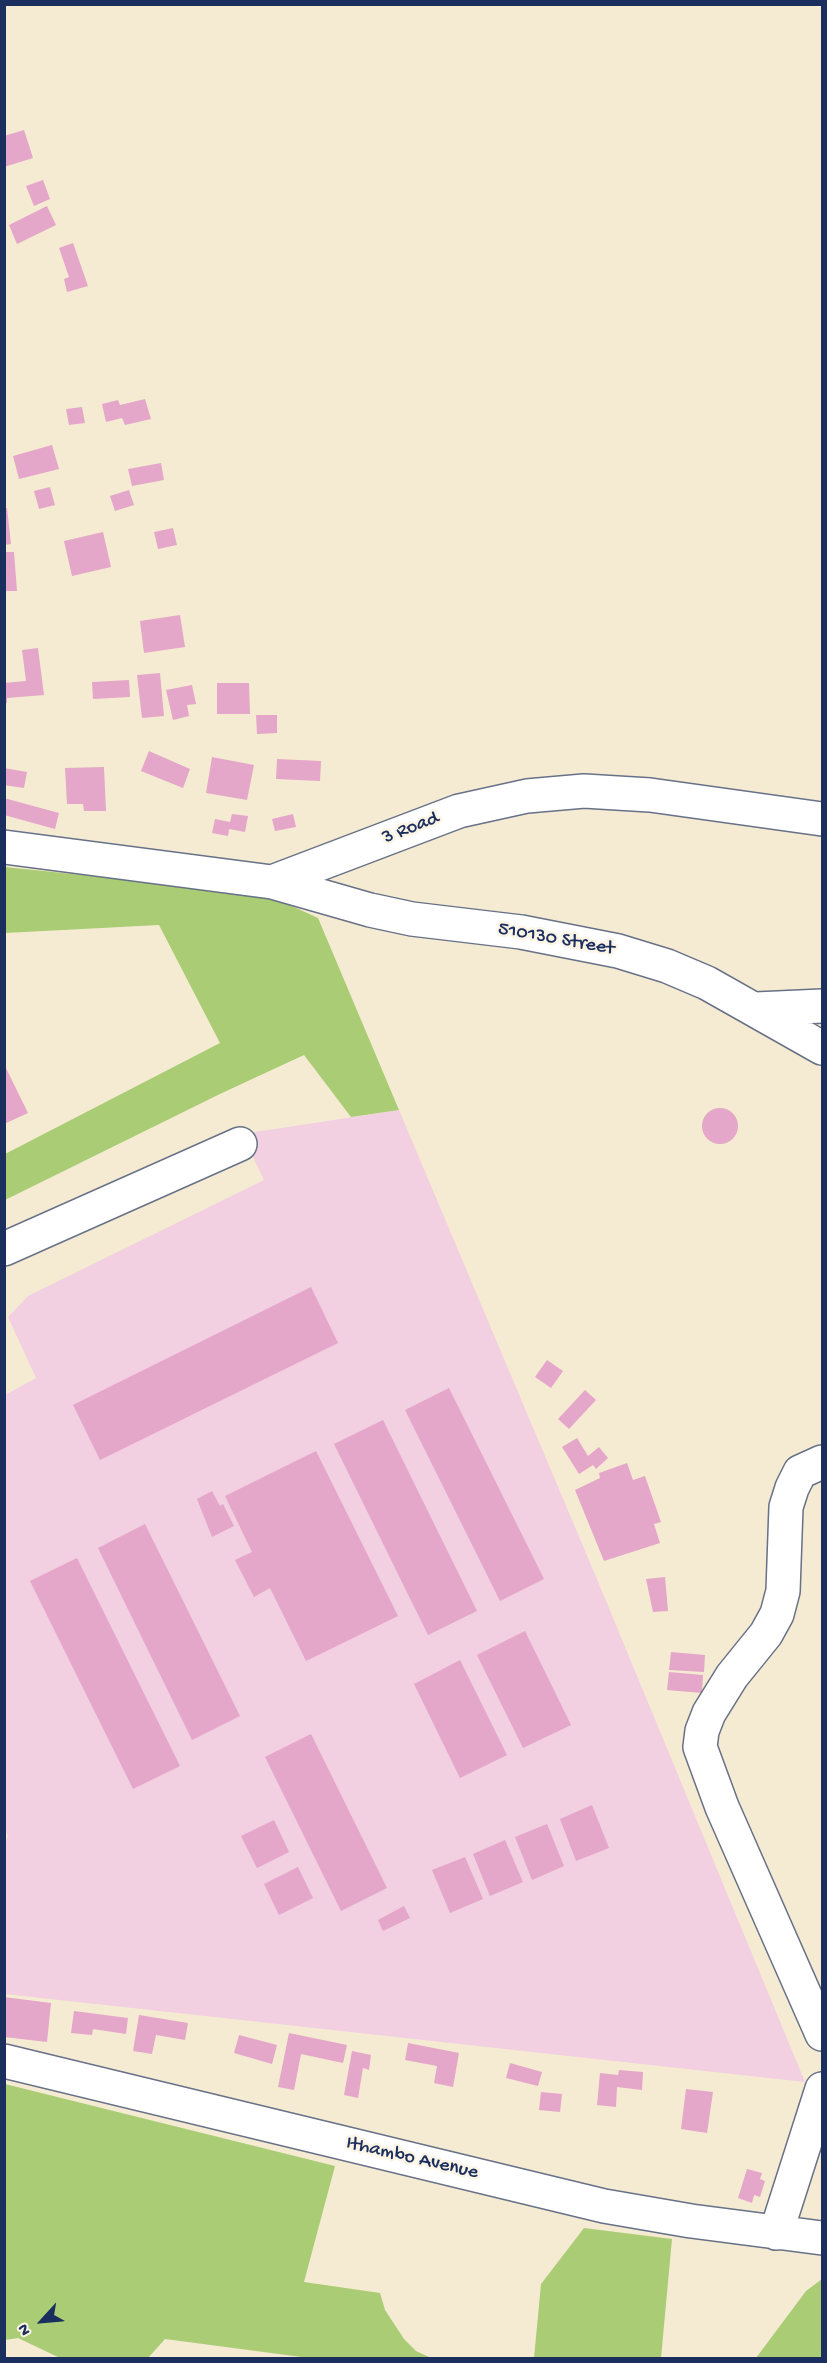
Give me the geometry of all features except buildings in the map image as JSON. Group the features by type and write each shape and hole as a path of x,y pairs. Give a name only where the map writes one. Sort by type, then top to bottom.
{"street":[{"name":"3 Road","path":"4,847 272,882 459,811 527,796 584,791 650,795 822,819"},
{"name":"510130 Street","path":"272,882 370,910 412,919 521,932 618,951 667,966 707,983 822,1048"},
{"path":"756,1009 822,1006"},
{"path":"4,1249 240,1144"},
{"path":"822,1462 800,1472 786,1507 783,1591 777,1614 766,1634 732,1676 709,1713 702,1731 700,1747 722,1807 822,2034"},
{"name":"Ithambo Avenue","path":"4,2061 604,2206 691,2221 822,2238"},
{"path":"776,2233 822,2089"}],"shaded area":[{"path":"399,1110 599,1584 805,2082 5,1994 4,1844 8,1836 4,1827 5,1395 36,1378 8,1317 28,1296 264,1180 242,1134"}],"green space":[{"path":"5,867 266,894 318,918 399,1110 351,1117 304,1055 5,1200 5,1154 220,1043 159,925 5,933"},
{"path":"5,2084 335,2166 304,2282 380,2293 385,2310 404,2339 416,2351 431,2358 309,2358 165,2339 148,2358 60,2358 18,2338 5,2340"},
{"path":"584,2228 672,2239 661,2358 534,2358 541,2284"},
{"path":"822,2279 822,2358 756,2358 806,2291"}]}
